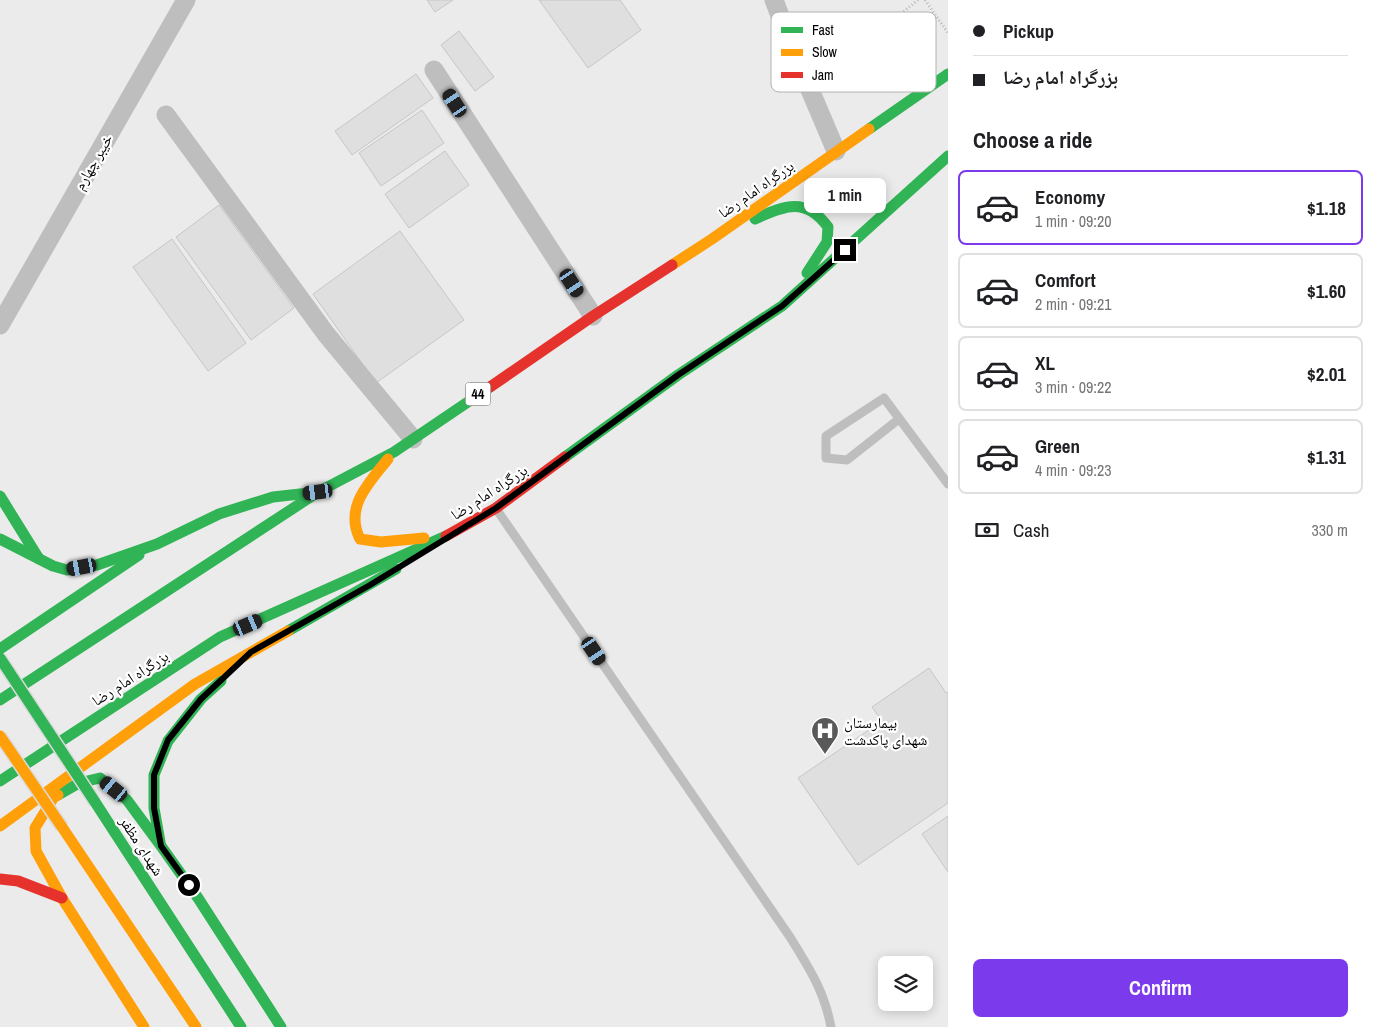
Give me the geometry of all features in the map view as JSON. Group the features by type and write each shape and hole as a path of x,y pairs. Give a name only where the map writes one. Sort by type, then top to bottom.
{"main road":[{"name":"بزرگراه امام رضا","path":"0,700 318,492 394,452 593,316 712,239 922,92"},
{"name":"بزرگراه امام رضا","path":"0,781 220,637 451,534 496,508 678,375 782,306 948,156"},
{"path":"712,239 759,217 792,206 808,208 820,217 828,227 827,242 813,266 782,306"},
{"path":"394,452 360,498 353,516 355,532 360,539 381,542 408,541 451,534"},
{"path":"0,538 52,566 67,570 97,565 157,544 219,514 273,497 318,492"},
{"path":"0,496 39,559"},
{"path":"0,826 195,684 370,585 451,534"},
{"path":"0,649 157,544"},
{"path":"161,846 154,808 154,775 168,740 201,699 251,652"},
{"name":"شهدای مظفر","path":"0,658 241,1027"},
{"path":"0,736 196,1027"},
{"path":"144,1027 62,898 36,851 35,828 54,797 79,783 100,778 127,800 161,846 198,898 281,1027"},
{"path":"0,879 18,881 62,898"}],"street":[{"name":"خیبر چهارم","path":"0,325 186,0"},
{"path":"774,0 779,12"},
{"path":"434,70 593,316"},
{"path":"811,92 836,151"},
{"path":"166,115 326,334 413,439"}],"lane":[{"path":"899,419 847,460 826,458 826,436 884,398 948,484"},
{"path":"496,508 790,937 815,978 827,1005 832,1027"}],"path":[{"path":"903,12 918,0"},
{"path":"926,0 934,12"},
{"path":"936,15 948,33"},
{"path":"936,65 945,76"}],"shaded area":[{"path":"0,0 948,0 948,1027 0,1027"}],"building":[{"path":"427,0 453,0 435,12"},
{"path":"539,0 620,0 641,30 588,68"},
{"path":"459,31 494,77 475,91 441,45"},
{"path":"416,74 433,98 352,155 335,131"},
{"path":"422,110 444,143 381,186 359,153"},
{"path":"445,151 469,185 409,228 385,194"},
{"path":"219,205 294,308 251,340 176,237"},
{"path":"400,231 464,320 376,383 313,294"},
{"path":"172,239 246,343 208,371 133,267"},
{"path":"929,668 946,693 948,692 948,803 858,865 798,778 882,721 872,707"},
{"path":"948,816 948,872 922,834"}],"traffic: fast":[{"path":"936,82 948,74"},
{"path":"869,129 922,92"},
{"path":"565,457 678,375 782,306 948,156"},
{"path":"755,219 776,210 794,206 812,211 820,217 828,227 827,242 807,273"},
{"path":"0,700 318,492 394,452 490,387"},
{"path":"0,539 53,566 67,570 97,565 157,544 219,514 273,497 318,492"},
{"path":"0,496 39,559"},
{"path":"0,781 220,637 446,536"},
{"path":"0,649 139,555"},
{"path":"288,631 396,569"},
{"path":"0,658 95,802"},
{"path":"160,842 154,808 154,775 168,741 201,699 221,681"},
{"path":"58,795 79,783 100,778 127,800 198,898 281,1027"},
{"path":"95,802 241,1027"}],"traffic: slow":[{"path":"672,265 869,129"},
{"path":"388,459 367,486 357,506 355,516 360,539 381,542 424,538"},
{"path":"0,826 195,684 288,631"},
{"path":"0,736 62,827"},
{"path":"58,795 54,797 35,828 36,851 62,898 144,1027"},
{"path":"62,827 196,1027"}],"traffic: jam":[{"path":"490,387 593,316 672,265"},
{"path":"446,536 496,508 565,457"},
{"path":"0,879 18,881 62,898"}],"place":[{"name":"بیمارستان شهدای پاکدشت","path":"825,755"}],"route":[{"path":"189,885 161,846 154,808 154,775 168,740 201,699 251,652 370,585 496,508 678,375 782,306 845,250"}]}
